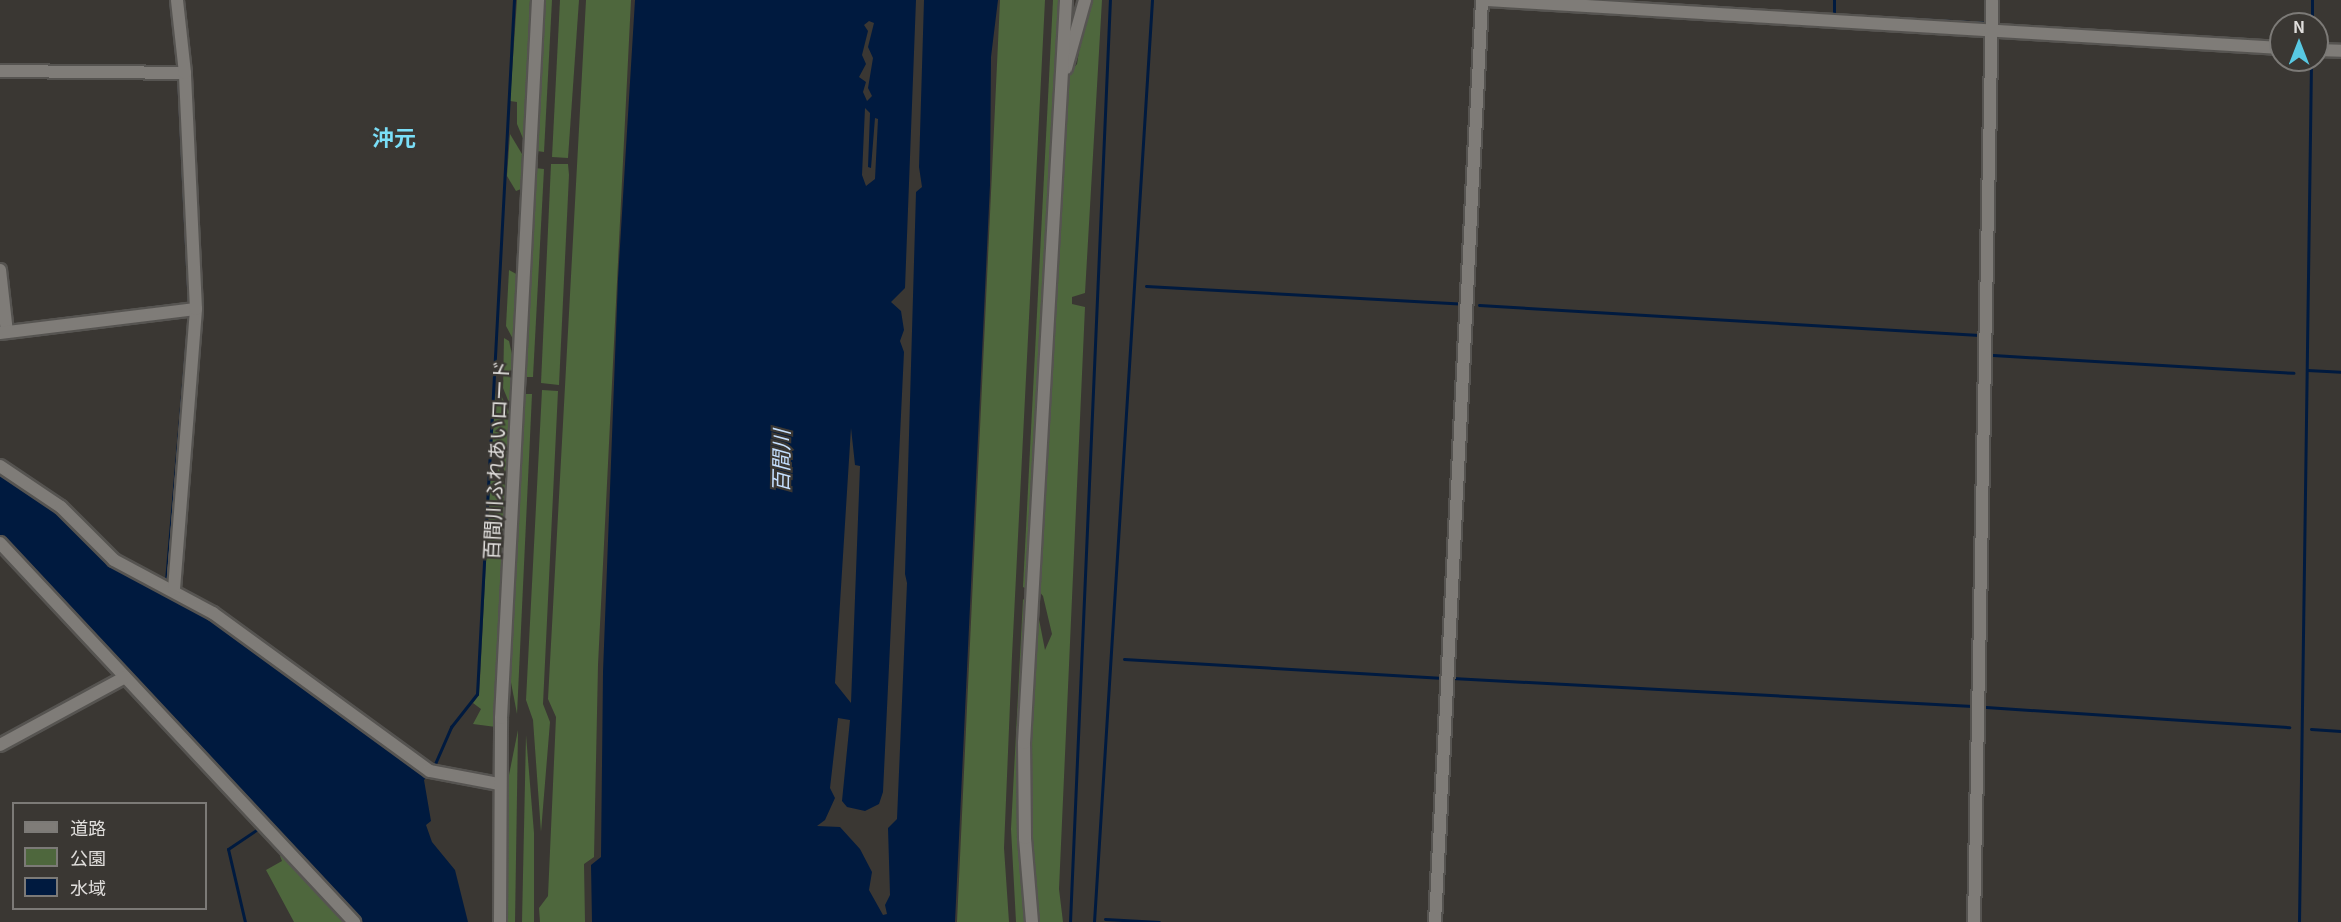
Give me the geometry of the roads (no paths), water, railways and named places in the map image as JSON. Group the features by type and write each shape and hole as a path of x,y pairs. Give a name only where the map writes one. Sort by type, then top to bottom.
{"street":[{"path":"174,589 191,309 177,0"},
{"name":"百間川ふれあいロード","path":"501,922 499,784 538,0"},
{"path":"1032,922 1025,838 1024,742 1066,0"},
{"path":"1062,76 1085,0"},
{"path":"1435,922 1482,0"},
{"path":"1487,0 2269,47"},
{"path":"1974,922 1992,0"},
{"path":"0,70 180,73"},
{"path":"0,270 3,333 191,309"},
{"path":"0,466 61,507 114,560 174,589 430,771 499,784"},
{"path":"0,543 354,922"},
{"path":"0,746 125,677"}],"water":[{"name":"百間川","path":"635,0 916,0 905,288 891,302 901,311 904,330 900,341 904,352 883,792 879,804 865,811 847,807 842,801 850,720 838,718 830,788 835,798 825,820 817,826 840,827 860,849 872,872 869,890 883,915 887,914 885,905 890,895 888,828 897,819 907,583 905,574 916,192 922,187 919,167 924,0 998,0 991,57 990,185 955,922 592,922 591,865 601,857 603,672 618,279","holes":["869,21 874,23 868,47 873,58 868,88 872,96 867,101 863,92 866,82 859,77 866,64 862,55 868,31 864,25","865,108 870,113 868,167 871,168 875,118 878,119 875,179 866,186 862,175","851,428 855,465 860,466 851,703 835,683"]},
{"path":"0,472 69,521 96,550 190,604 424,771 428,776 424,780 431,821 426,825 432,842 455,870 468,922 363,922 0,537"}],"waterway":[{"path":"170,0 178,70"},
{"path":"434,766 451,727 477,694 514,0"},
{"path":"1070,922 1110,0"},
{"path":"1094,922 1152,0"},
{"path":"1834,0 1834,14"},
{"path":"1985,24 1986,0"},
{"path":"2312,0 2312,12"},
{"path":"1730,9 1985,23"},
{"path":"1968,922 1985,35"},
{"path":"2299,922 2311,72"},
{"path":"178,76 189,307"},
{"path":"1146,286 1463,304"},
{"path":"1479,305 1979,335"},
{"path":"166,581 189,313"},
{"path":"1993,355 2293,373"},
{"path":"2307,370 2341,372"},
{"path":"1124,659 1443,678"},
{"path":"1452,678 1972,706"},
{"path":"1986,707 2289,727"},
{"path":"2311,729 2341,731"},
{"path":"245,922 228,849 258,829"},
{"path":"1105,919 1159,922"}],"district":[{"name":"沖元","path":"394,137"}]}
